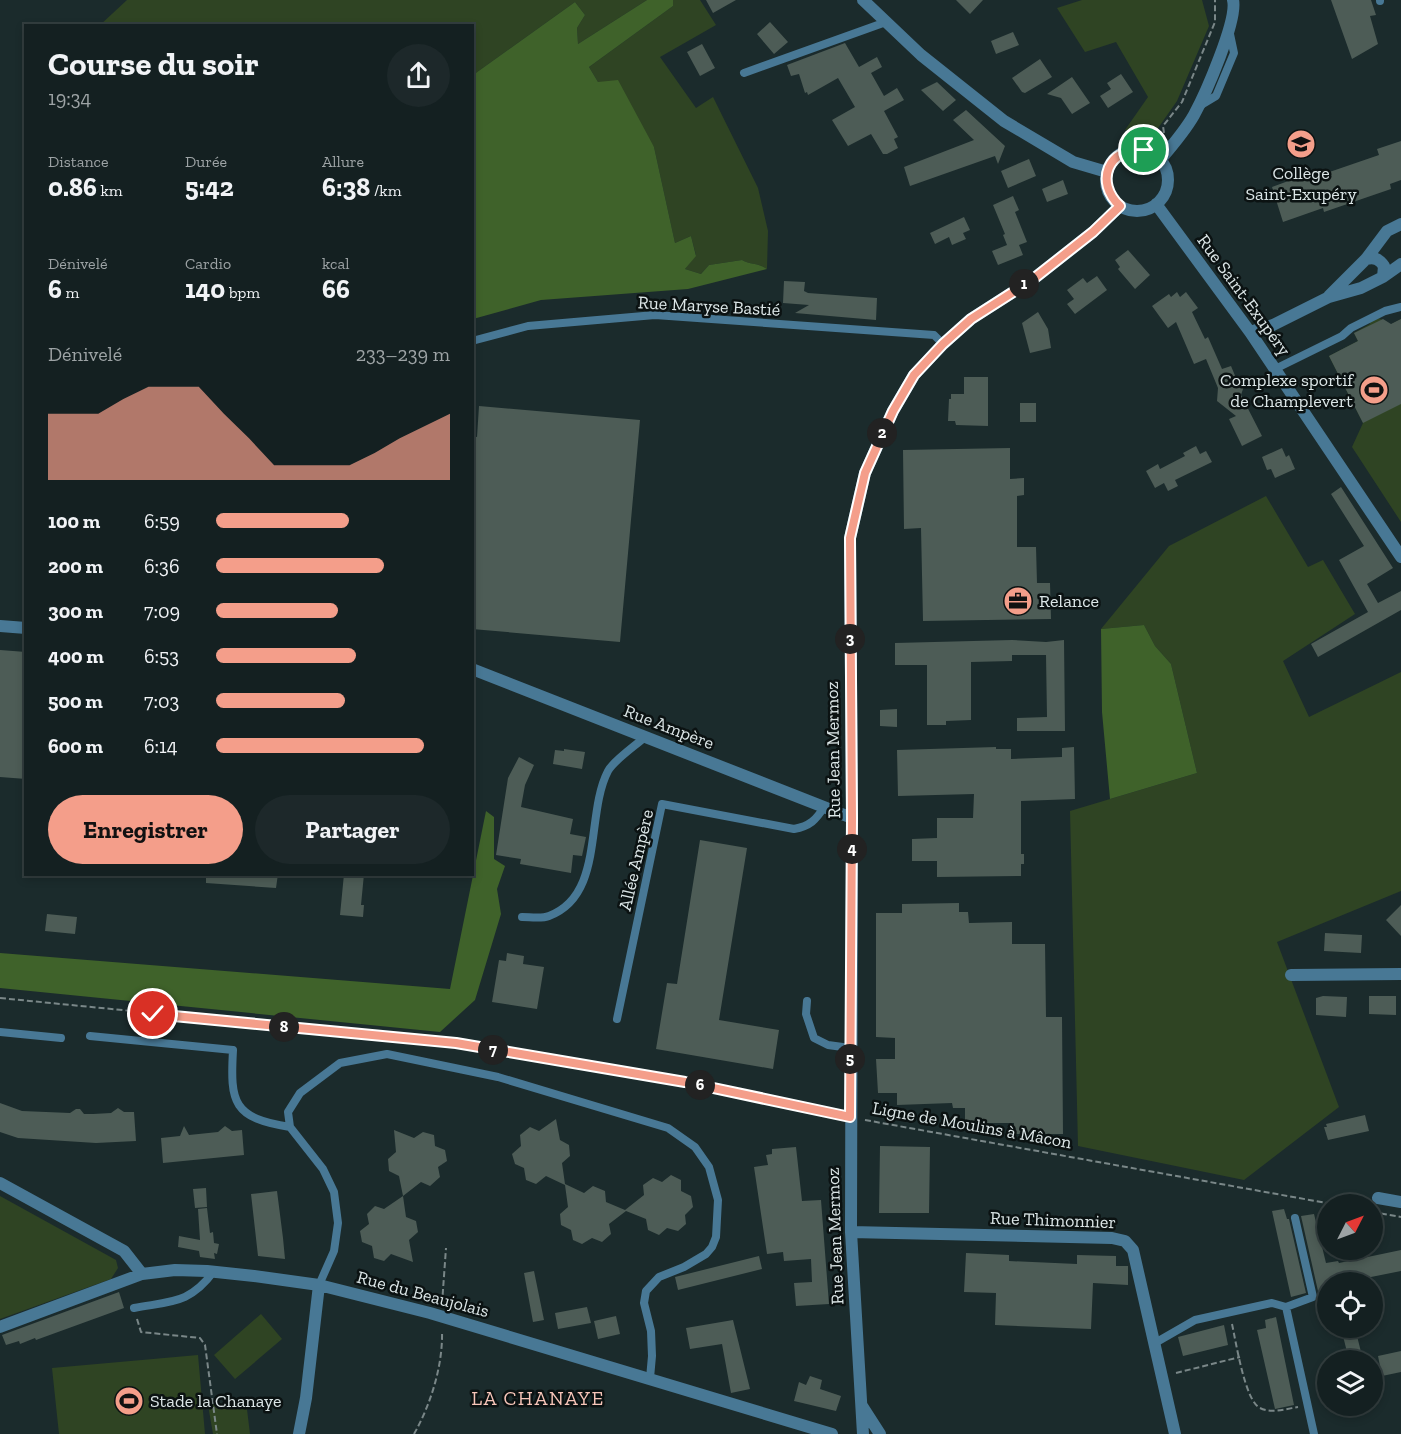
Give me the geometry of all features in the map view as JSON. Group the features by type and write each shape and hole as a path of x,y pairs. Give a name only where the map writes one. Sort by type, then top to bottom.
{"street":[{"path":"863,0 944,75 1004,121 1073,162 1107,172"},
{"path":"1160,160 1197,108 1229,30 1235,9 1233,0"},
{"path":"1134,149 1153,153 1160,160 1168,177 1167,187 1156,204 1138,211 1120,206 1108,191 1107,172 1117,156 1134,149"},
{"name":"Rue Saint-Exupéry","path":"1156,204 1250,332 1401,557"},
{"name":"Rue Jean Mermoz","path":"863,1434 851,1232 850,538 865,473 875,447 914,375 971,319 1032,280 1093,232 1120,206"},
{"path":"1329,297 1366,259 1386,231 1401,224"},
{"path":"1366,259 1374,257 1380,260 1384,266 1383,278"},
{"path":"1250,332 1273,325 1329,297 1361,288 1383,278 1401,264"},
{"path":"0,626 24,628"},
{"name":"Rue Ampère","path":"474,670 852,818"},
{"path":"1291,975 1401,974"},
{"path":"0,1183 124,1251 142,1274"},
{"path":"1383,1199 1401,1202"},
{"name":"Rue Thimonnier","path":"851,1232 1112,1238 1125,1241 1133,1250 1175,1434"},
{"name":"Rue du Beaujolais","path":"0,1327 142,1274 174,1270 214,1271 320,1285 441,1316 832,1434"},
{"path":"299,1434 306,1398 320,1285"},
{"name":"Rue Jean Mermoz","path":"862,1404 880,1434"}],"lane":[{"path":"744,73 889,25"},
{"path":"1275,369 1342,336 1351,328 1385,311 1401,307"},
{"name":"Rue Maryse Bastié","path":"474,340 528,326 655,315 934,335 943,344"},
{"path":"522,917 549,917 573,900 585,881 600,793 608,770 645,737"},
{"name":"Allée Ampère","path":"617,1019 662,804 795,829 806,827 816,819 824,807"},
{"path":"807,1001 806,1014 814,1038 828,1045 850,1048"},
{"path":"0,1032 61,1038"},
{"path":"90,1036 233,1050 231,1081 234,1099 249,1114 267,1123 290,1127"},
{"path":"320,1285 334,1251 338,1223 334,1192 323,1169 290,1127 288,1112 300,1093 340,1064 387,1054 498,1077 668,1128 695,1147 709,1167 718,1200 716,1236 712,1247 706,1254 684,1267 659,1276 646,1291 644,1303 651,1331 650,1378"},
{"path":"1155,1342 1195,1320 1272,1303 1286,1307 1313,1297 1295,1218"},
{"path":"134,1308 184,1299 202,1287 214,1271"},
{"path":"1286,1307 1314,1434"}],"path":[{"path":"1174,143 1164,133 1163,126 1182,102 1215,22 1215,0"},
{"name":"Ligne de Moulins à Mâcon","path":"0,999 456,1043 685,1082 850,1117 1317,1201"},
{"path":"1383,1214 1401,1217"},
{"path":"414,1434 422,1420 435,1381 442,1345 441,1316 446,1248"},
{"path":"134,1308 141,1332 200,1338 205,1345 217,1434"},
{"path":"1229,1312 1251,1400 1257,1407 1278,1411 1307,1405"},
{"path":"1162,1376 1240,1357"}],"green space":[{"path":"127,0 647,0 578,44 577,28 585,15 575,2 474,74 474,24 101,24"},
{"path":"647,0 673,0 673,6 589,67 598,82 618,80 654,147 675,243 691,236 696,256 685,269 701,274 709,265 742,260 767,269 688,289 541,300 474,319 474,74 575,2 585,15 577,28 578,44"},
{"path":"673,0 700,0 716,25 660,57 696,108 713,97 758,188 768,231 767,269 742,260 709,265 701,274 685,269 696,255 691,236 675,243 654,147 598,82 589,67 673,6"},
{"path":"1082,0 1202,0 1209,26 1177,101 1156,131 1125,130 1148,97 1116,42 1085,52 1057,8"},
{"name":"Complexe sportif de Champlevert","path":"1379,318 1390,325 1401,319 1401,522 1352,447 1363,423 1329,356 1358,341 1354,333 1370,324 1369,321"},
{"path":"1266,496 1308,567 1323,560 1355,614 1283,661 1309,717 1401,672 1401,891 1277,942 1339,1107 1244,1180 1078,1146 1070,811 1197,773 1171,664 1155,646 1144,625 1101,629 1169,546"},
{"path":"1144,625 1155,646 1171,664 1197,773 1110,799 1102,712 1101,629"},
{"path":"486,811 494,817 494,859 505,866 497,889 501,914 475,1000 440,1032 0,988 0,953 450,989"},
{"path":"0,1196 116,1260 118,1268 111,1279 0,1319"},
{"path":"261,1314 282,1339 235,1379 214,1355"},
{"name":"Stade la Chanaye","path":"198,1355 205,1434 59,1434 52,1368"},
{"path":"246,1401 250,1434 213,1434 208,1405"}],"building":[{"path":"706,0 736,0 713,13"},
{"path":"956,0 983,0 970,14"},
{"path":"1331,0 1371,0 1376,15 1370,16 1378,44 1352,59"},
{"path":"770,22 788,42 774,54 757,34"},
{"path":"1013,32 1019,45 996,54 991,41"},
{"path":"845,43 859,67 877,57 882,67 871,73 884,96 897,88 904,100 884,111 898,137 894,139 898,148 887,154 883,154 871,134 848,146 832,120 855,107 838,78 808,95 807,92 805,93 799,74 791,76 787,65"},
{"path":"702,44 715,68 700,76 687,52"},
{"path":"1040,59 1052,77 1025,93 1022,92 1012,78"},
{"path":"1121,74 1133,92 1108,108 1100,96 1111,89 1107,83"},
{"path":"1072,77 1090,103 1072,114 1061,98 1047,94"},
{"path":"937,82 956,100 943,111 921,90"},
{"path":"966,110 1005,146 998,164 995,156 910,186 904,167 974,140 953,120"},
{"path":"1401,141 1401,180 1390,184 1391,189 1324,212 1323,208 1283,222 1272,187 1310,173 1312,178 1379,155 1377,149"},
{"path":"1029,159 1036,176 1008,188 1001,171"},
{"path":"1063,180 1068,194 1047,202 1042,189"},
{"path":"1013,196 1019,210 1015,212 1027,242 1019,245 1023,255 998,265 992,251 1007,245 993,205"},
{"path":"964,217 970,230 963,233 966,239 952,245 949,237 935,244 930,233"},
{"path":"1128,250 1150,275 1135,289 1118,269 1120,267 1115,260"},
{"path":"1097,276 1107,290 1075,314 1067,304 1074,299 1067,290 1083,278 1087,283"},
{"path":"784,281 805,282 804,291 808,293 877,298 876,320 795,313 809,305 783,303"},
{"path":"1177,292 1180,297 1186,292 1198,308 1192,312 1205,339 1208,337 1222,369 1231,366 1236,378 1242,376 1245,383 1241,395 1262,436 1242,446 1229,419 1236,416 1217,401 1218,388 1206,359 1194,364 1176,322 1168,328 1152,306 1169,294 1171,297"},
{"path":"1038,312 1048,329 1051,348 1030,353 1022,323"},
{"name":"Complexe sportif de Champlevert","path":"1383,319 1391,324 1401,319 1401,404 1363,423 1329,356 1358,341 1354,333"},
{"path":"964,377 988,377 988,426 956,425 955,421 948,421 949,399 951,399 951,394 964,394"},
{"path":"1020,403 1036,403 1036,422 1020,422"},
{"path":"479,406 640,420 620,642 474,629 474,436 477,437"},
{"path":"1196,446 1200,454 1206,451 1212,462 1175,480 1178,486 1168,491 1164,483 1155,488 1146,471 1158,464 1160,469 1185,456 1183,453"},
{"path":"1010,448 1010,479 1024,478 1024,495 1017,496 1017,547 1036,547 1037,583 1050,583 1051,619 923,621 921,528 904,529 903,450"},
{"path":"1282,448 1286,457 1289,455 1295,469 1275,478 1271,469 1267,470 1262,457"},
{"path":"1341,487 1393,568 1367,584 1378,603 1401,591 1401,610 1318,657 1311,644 1368,612 1339,560 1364,546 1331,494"},
{"path":"1012,640 1046,642 1064,640 1065,731 1017,731 1017,718 1047,717 1046,655 1012,655 1012,661 971,662 971,720 946,721 946,725 927,725 927,665 895,665 895,643"},
{"path":"0,650 24,652 24,779 0,777"},
{"path":"897,709 897,727 880,726 880,710"},
{"path":"996,747 996,749 1011,749 1011,759 1062,757 1062,748 1074,747 1075,799 1021,801 1021,854 1024,854 1024,864 1021,864 1021,876 937,877 937,861 912,861 912,839 937,838 937,818 973,818 974,794 898,796 897,750"},
{"path":"564,749 585,752 582,769 553,764 555,750 564,751"},
{"path":"519,757 534,765 525,785 521,807 573,819 570,834 586,837 582,856 573,855 571,873 520,864 521,859 496,855 508,778"},
{"path":"700,840 747,848 719,1020 779,1030 773,1069 656,1049 667,983 677,984"},
{"path":"206,876 278,876 276,888 206,883"},
{"path":"344,876 364,876 361,905 364,905 363,917 340,915"},
{"path":"959,903 959,912 968,912 969,923 1012,922 1012,944 1045,944 1046,1017 1062,1017 1063,1134 1014,1134 1014,1123 965,1123 965,1108 953,1108 952,1103 897,1105 897,1093 878,1093 876,1059 895,1059 895,1038 876,1037 876,913 902,913 902,904"},
{"path":"1401,905 1401,936 1386,920"},
{"path":"47,914 77,917 75,934 45,931"},
{"path":"1325,933 1362,935 1361,953 1324,951"},
{"path":"507,953 524,956 523,964 544,967 537,1009 492,1002 499,960 506,961"},
{"path":"1369,996 1396,996 1396,1015 1369,1014"},
{"path":"1347,997 1346,1017 1316,1015 1316,998"},
{"path":"0,1103 22,1111 70,1113 80,1109 84,1114 93,1114 111,1113 118,1108 124,1112 134,1112 136,1141 96,1143 18,1138 0,1132"},
{"path":"1365,1115 1369,1131 1328,1140 1324,1127 1327,1127 1326,1124"},
{"path":"556,1119 560,1140 569,1145 570,1156 562,1163 565,1184 584,1193 593,1186 605,1191 606,1202 625,1210 644,1195 643,1185 653,1178 662,1182 671,1175 681,1180 681,1191 691,1196 693,1207 685,1215 686,1224 678,1231 667,1228 659,1235 648,1230 646,1219 626,1211 609,1224 611,1234 602,1242 592,1238 582,1244 573,1240 571,1230 561,1225 560,1214 568,1207 565,1185 546,1176 536,1184 526,1180 524,1168 515,1164 512,1154 521,1146 520,1135 530,1127 539,1131"},
{"path":"184,1126 189,1135 218,1132 225,1126 232,1131 242,1130 244,1155 163,1163 161,1138 180,1136"},
{"path":"394,1130 414,1138 423,1132 434,1135 435,1146 445,1150 447,1161 438,1167 440,1177 430,1186 421,1182 403,1196 399,1176 389,1171 388,1159 396,1152"},
{"path":"880,1146 930,1147 929,1213 879,1213"},
{"path":"796,1147 802,1201 821,1200 829,1304 796,1306 794,1283 812,1282 811,1259 784,1261 783,1252 767,1254 754,1167 768,1165 766,1155 772,1154 772,1149"},
{"path":"206,1188 207,1207 195,1208 193,1189"},
{"path":"277,1191 285,1259 258,1256 251,1194"},
{"path":"403,1196 406,1217 416,1221 418,1232 409,1240 413,1262 391,1254 384,1261 374,1258 372,1246 362,1242 360,1231 369,1224 367,1214 375,1206 384,1209"},
{"path":"207,1208 210,1233 213,1232 214,1243 219,1244 217,1254 214,1253 215,1259 200,1257 199,1251 178,1247 179,1236 200,1240 198,1209"},
{"path":"1284,1209 1289,1219 1306,1293 1291,1297 1272,1211"},
{"path":"1314,1214 1317,1226 1317,1260 1325,1260 1326,1263 1338,1261 1339,1263 1353,1260 1383,1260 1383,1254 1401,1250 1401,1271 1383,1275 1383,1272 1317,1272 1317,1287 1301,1216"},
{"path":"966,1253 1009,1255 1009,1261 1077,1264 1077,1255 1116,1256 1116,1266 1128,1266 1128,1285 1093,1283 1091,1329 995,1325 996,1293 964,1292"},
{"path":"759,1256 762,1269 678,1290 675,1277"},
{"path":"534,1271 544,1320 533,1322 524,1273"},
{"path":"119,1292 124,1308 36,1340 35,1338 20,1344 19,1341 6,1345 2,1335"},
{"path":"587,1307 591,1323 558,1329 555,1313"},
{"path":"616,1316 620,1334 598,1339 594,1321"},
{"path":"1276,1317 1294,1405 1275,1409 1257,1330 1266,1328 1265,1320"},
{"path":"733,1320 750,1389 731,1393 722,1344 690,1349 686,1328"},
{"path":"1224,1325 1228,1345 1183,1356 1178,1337"},
{"path":"1344,1338 1358,1338 1360,1350 1346,1350"},
{"path":"1401,1351 1401,1372 1383,1376 1383,1355"},
{"path":"810,1376 822,1380 820,1389 841,1396 836,1411 794,1401 799,1382 806,1385"}],"place":[{"name":"Collège Saint-Exupéry","path":"1301,144"},
{"name":"Complexe sportif de Champlevert","path":"1374,390"},
{"name":"Relance","path":"1018,601"},
{"name":"Stade la Chanaye","path":"129,1401"}],"district":[{"name":"LA CHANAYE","path":"538,1398"}],"route":[{"path":"153,1014 456,1043 685,1082 850,1117 852,818 850,538 865,473 893,411 914,375 971,319 1032,280 1093,232 1120,206 1108,191 1106,182 1110,163 1125,151 1144,150"}]}
